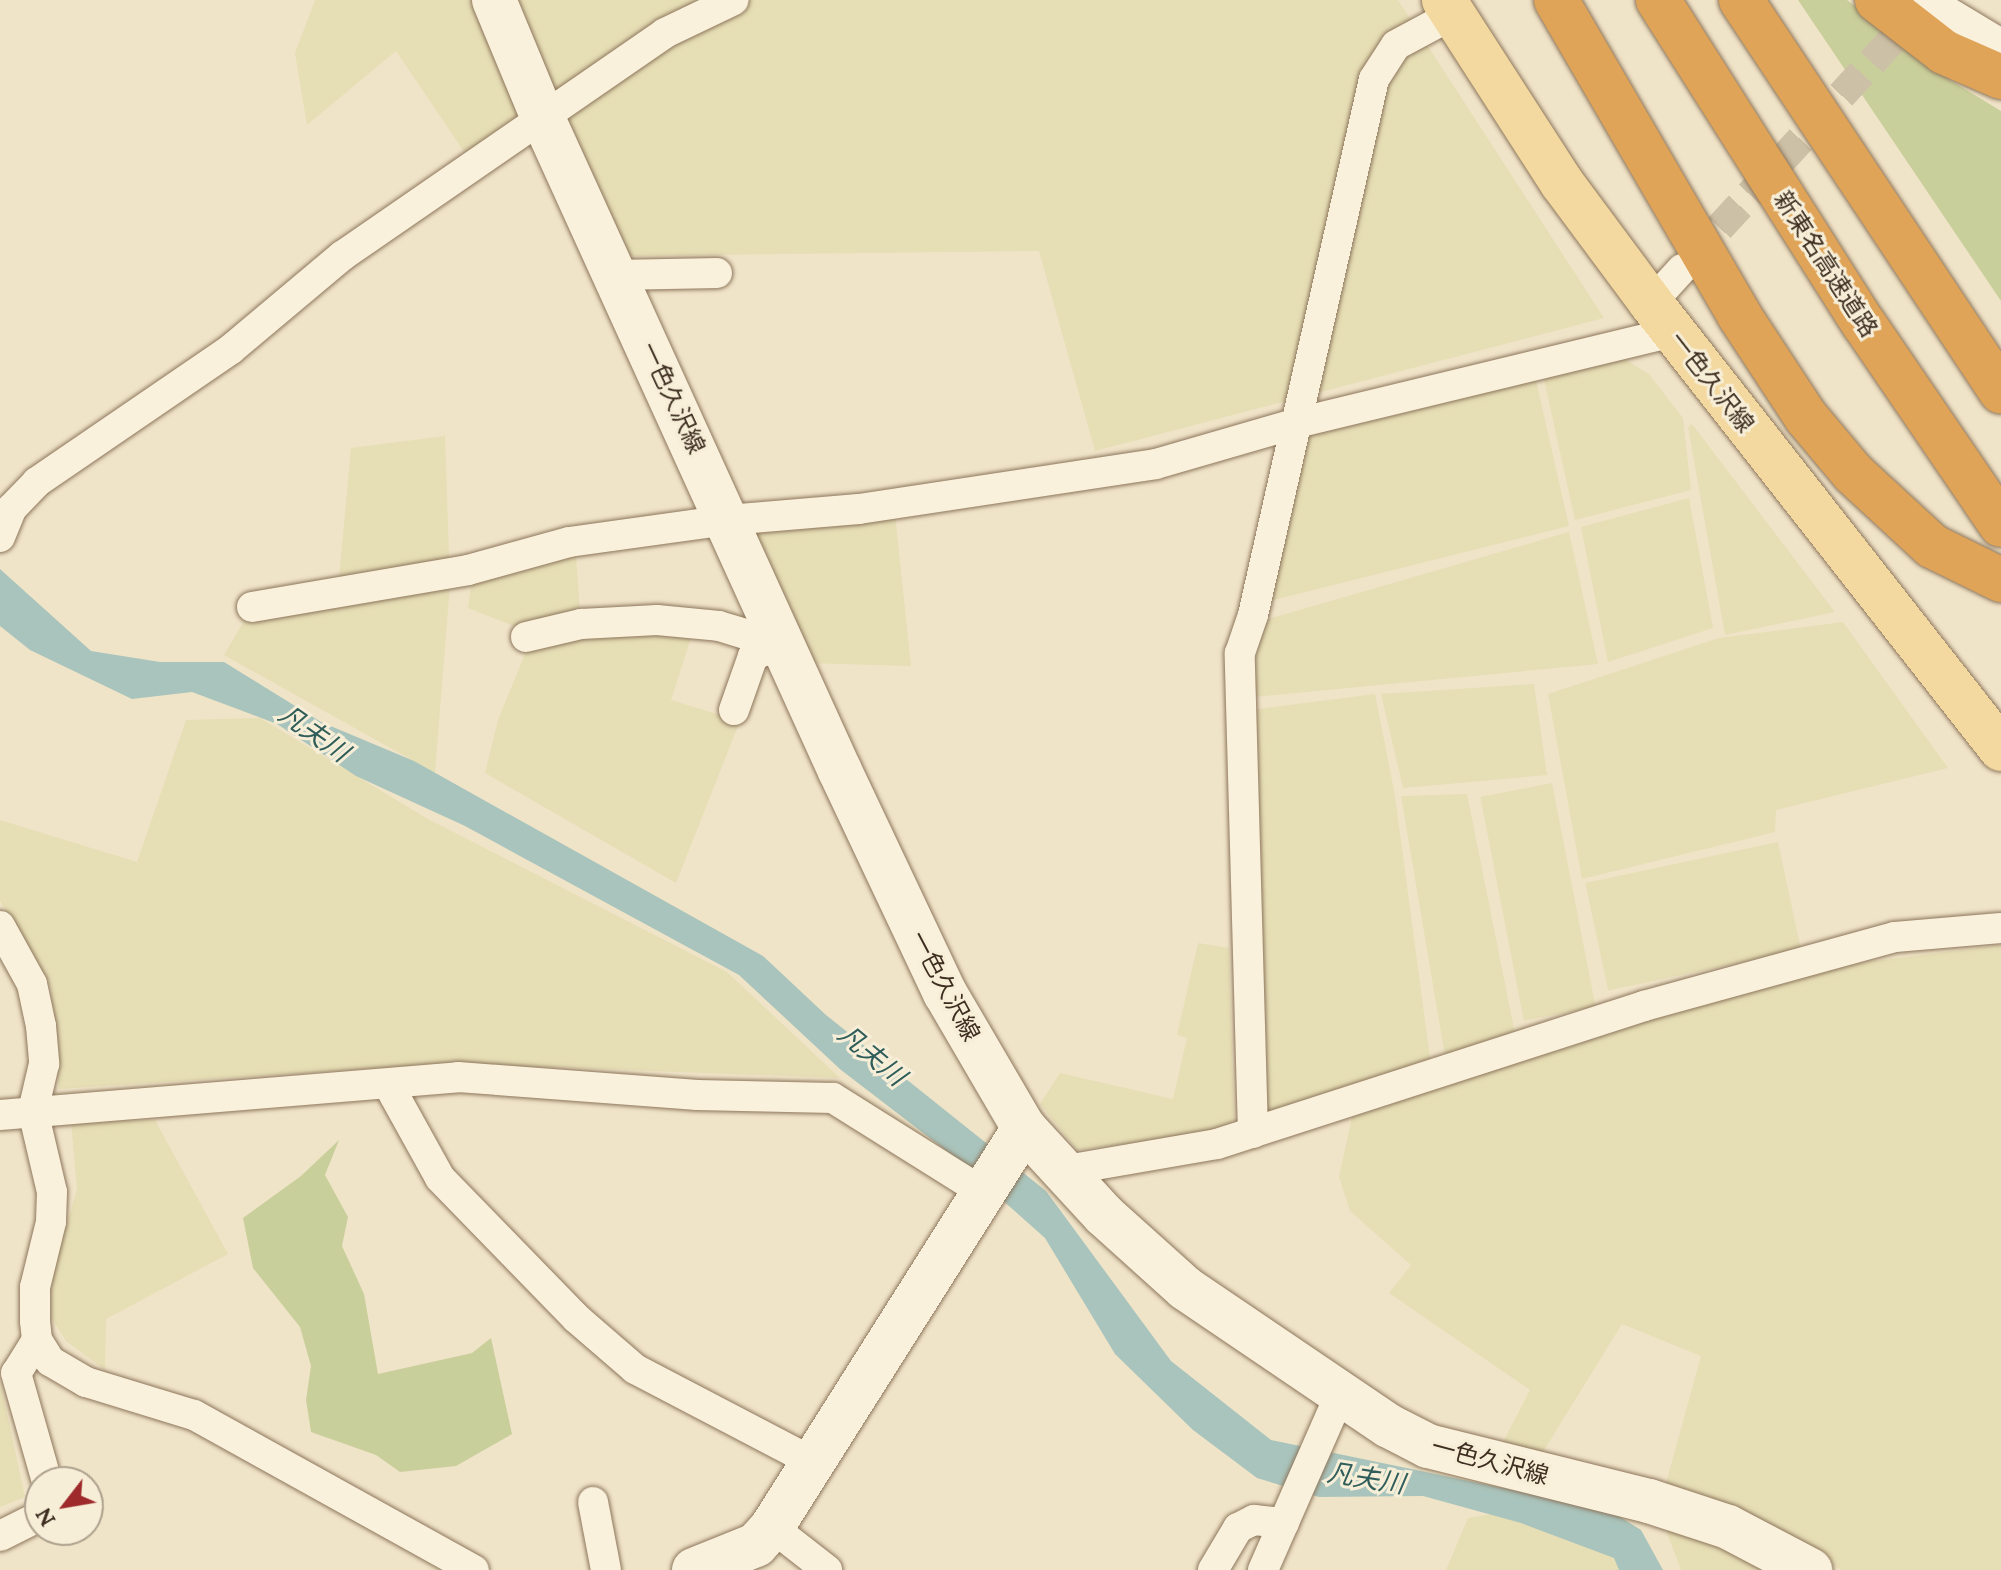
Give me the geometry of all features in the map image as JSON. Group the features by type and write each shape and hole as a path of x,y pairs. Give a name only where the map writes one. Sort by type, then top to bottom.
{"highway":[{"path":"1556,0 1739,315 1806,417 1853,473 1932,546 2001,580"},
{"name":"新東名高速道路","path":"1658,0 1864,324 2001,525"},
{"path":"1741,0 2001,392"},
{"path":"1877,0 1944,52 2001,77"}],"main road":[{"name":"一色久沢線","path":"1448,8 1562,183 1662,318 2001,749"}],"street":[{"name":"一色久沢線","path":"494,0 542,116 728,520 774,647 1017,1140 1061,1171 1185,1288 1340,1395 1428,1446 1649,1501 1728,1527 1810,1570"},
{"path":"0,537 12,508 37,482 231,349 342,256 665,33 734,0"},
{"path":"1924,4 2001,44"},
{"path":"1253,1133 1238,680 1240,653 1297,423 1345,195 1380,65 1396,45 1448,8"},
{"path":"252,607 468,570 569,542 728,520 859,509 1156,464 1662,318 1682,269"},
{"path":"616,275 717,273"},
{"path":"526,637 581,624 657,620 719,626 752,636 774,647"},
{"path":"734,710 753,656 774,647"},
{"path":"0,926 32,984 41,1026 44,1064 33,1111 52,1192 51,1222 35,1287 37,1340 50,1361 86,1382 194,1415 474,1570"},
{"path":"1061,1171 1253,1133 1644,1006 1895,937 2001,928"},
{"path":"0,1115 458,1077 697,1095 833,1098 986,1194"},
{"path":"388,1084 440,1178 576,1318 635,1369 815,1463"},
{"path":"694,1570 756,1545 772,1527 986,1194 1017,1140"},
{"path":"37,1340 8,1374 41,1466"},
{"path":"1263,1570 1340,1395"},
{"path":"593,1502 606,1570"},
{"path":"1213,1570 1238,1528 1254,1520 1288,1514"},
{"path":"0,1536 24,1524"},
{"path":"772,1527 827,1570"}],"shaded area":[{"path":"315,0 476,0 526,112 465,153 396,51 307,125 295,53"},
{"path":"513,0 1398,0 1604,318 1095,451 1039,251 627,256"},
{"path":"1618,355 1649,374 1683,418 1691,490 1575,520 1543,375"},
{"path":"1535,376 1569,526 1266,602 1307,433"},
{"path":"1692,424 1835,612 1725,635 1688,427"},
{"path":"445,436 450,584 435,773 224,655 252,607 338,589 351,448"},
{"path":"1689,498 1713,628 1608,662 1581,527"},
{"path":"895,514 911,666 804,663 753,525"},
{"path":"1569,532 1598,664 1254,697 1258,622"},
{"path":"576,557 580,612 519,628 468,608 472,578"},
{"path":"1843,622 1948,768 1776,810 1775,832 1582,879 1548,694 1719,638"},
{"path":"598,631 691,638 671,700 740,721 676,883 485,773 498,720 529,644"},
{"path":"1534,684 1547,775 1403,788 1381,694"},
{"path":"1375,694 1395,796 1430,1058 1267,1121 1251,710"},
{"path":"260,718 428,819 727,972 840,1078 549,1067 380,1068 59,1089 51,987 0,901 0,820 137,862 186,720"},
{"path":"1552,783 1596,1007 1524,1021 1480,797"},
{"path":"1467,794 1516,1039 1446,1062 1401,796"},
{"path":"1778,842 1801,950 1608,991 1585,883"},
{"path":"1198,943 1229,948 1234,1118 1224,1131 1077,1150 1040,1104 1060,1073 1173,1099 1187,1038 1177,1035"},
{"path":"2001,945 2001,1570 1842,1570 1752,1522 1665,1487 1701,1356 1622,1324 1538,1460 1502,1444 1530,1390 1389,1293 1411,1265 1350,1211 1339,1177 1352,1117 1633,1023 1826,967"},
{"path":"155,1120 228,1254 106,1319 105,1370 66,1341 51,1317 51,1279 77,1189 71,1122"},
{"path":"0,1381 24,1497 0,1507"},
{"path":"1515,1510 1601,1529 1638,1570 1446,1570 1468,1518"},
{"path":"1662,1520 1772,1570 1681,1570"}],"green space":[{"path":"1798,0 1847,0 1950,80 2001,111 2001,301"},
{"path":"339,1140 325,1175 348,1217 342,1246 364,1294 378,1374 472,1353 491,1338 512,1434 456,1466 400,1472 376,1455 311,1432 306,1400 311,1366 300,1327 253,1268 243,1218 301,1176"}],"water":[{"name":"凡夫川","path":"0,569 91,651 160,662 224,662 321,722 414,761 763,956 826,1015 1046,1191 1171,1361 1271,1440 1609,1510 1641,1530 1663,1570 1619,1570 1614,1558 1521,1523 1423,1496 1319,1497 1257,1478 1193,1430 1115,1354 1045,1238 948,1152 841,1070 739,975 465,826 356,776 277,724 192,692 132,699 30,650 0,626"}],"tunnel":[{"path":"1689,261 1918,12"}]}
